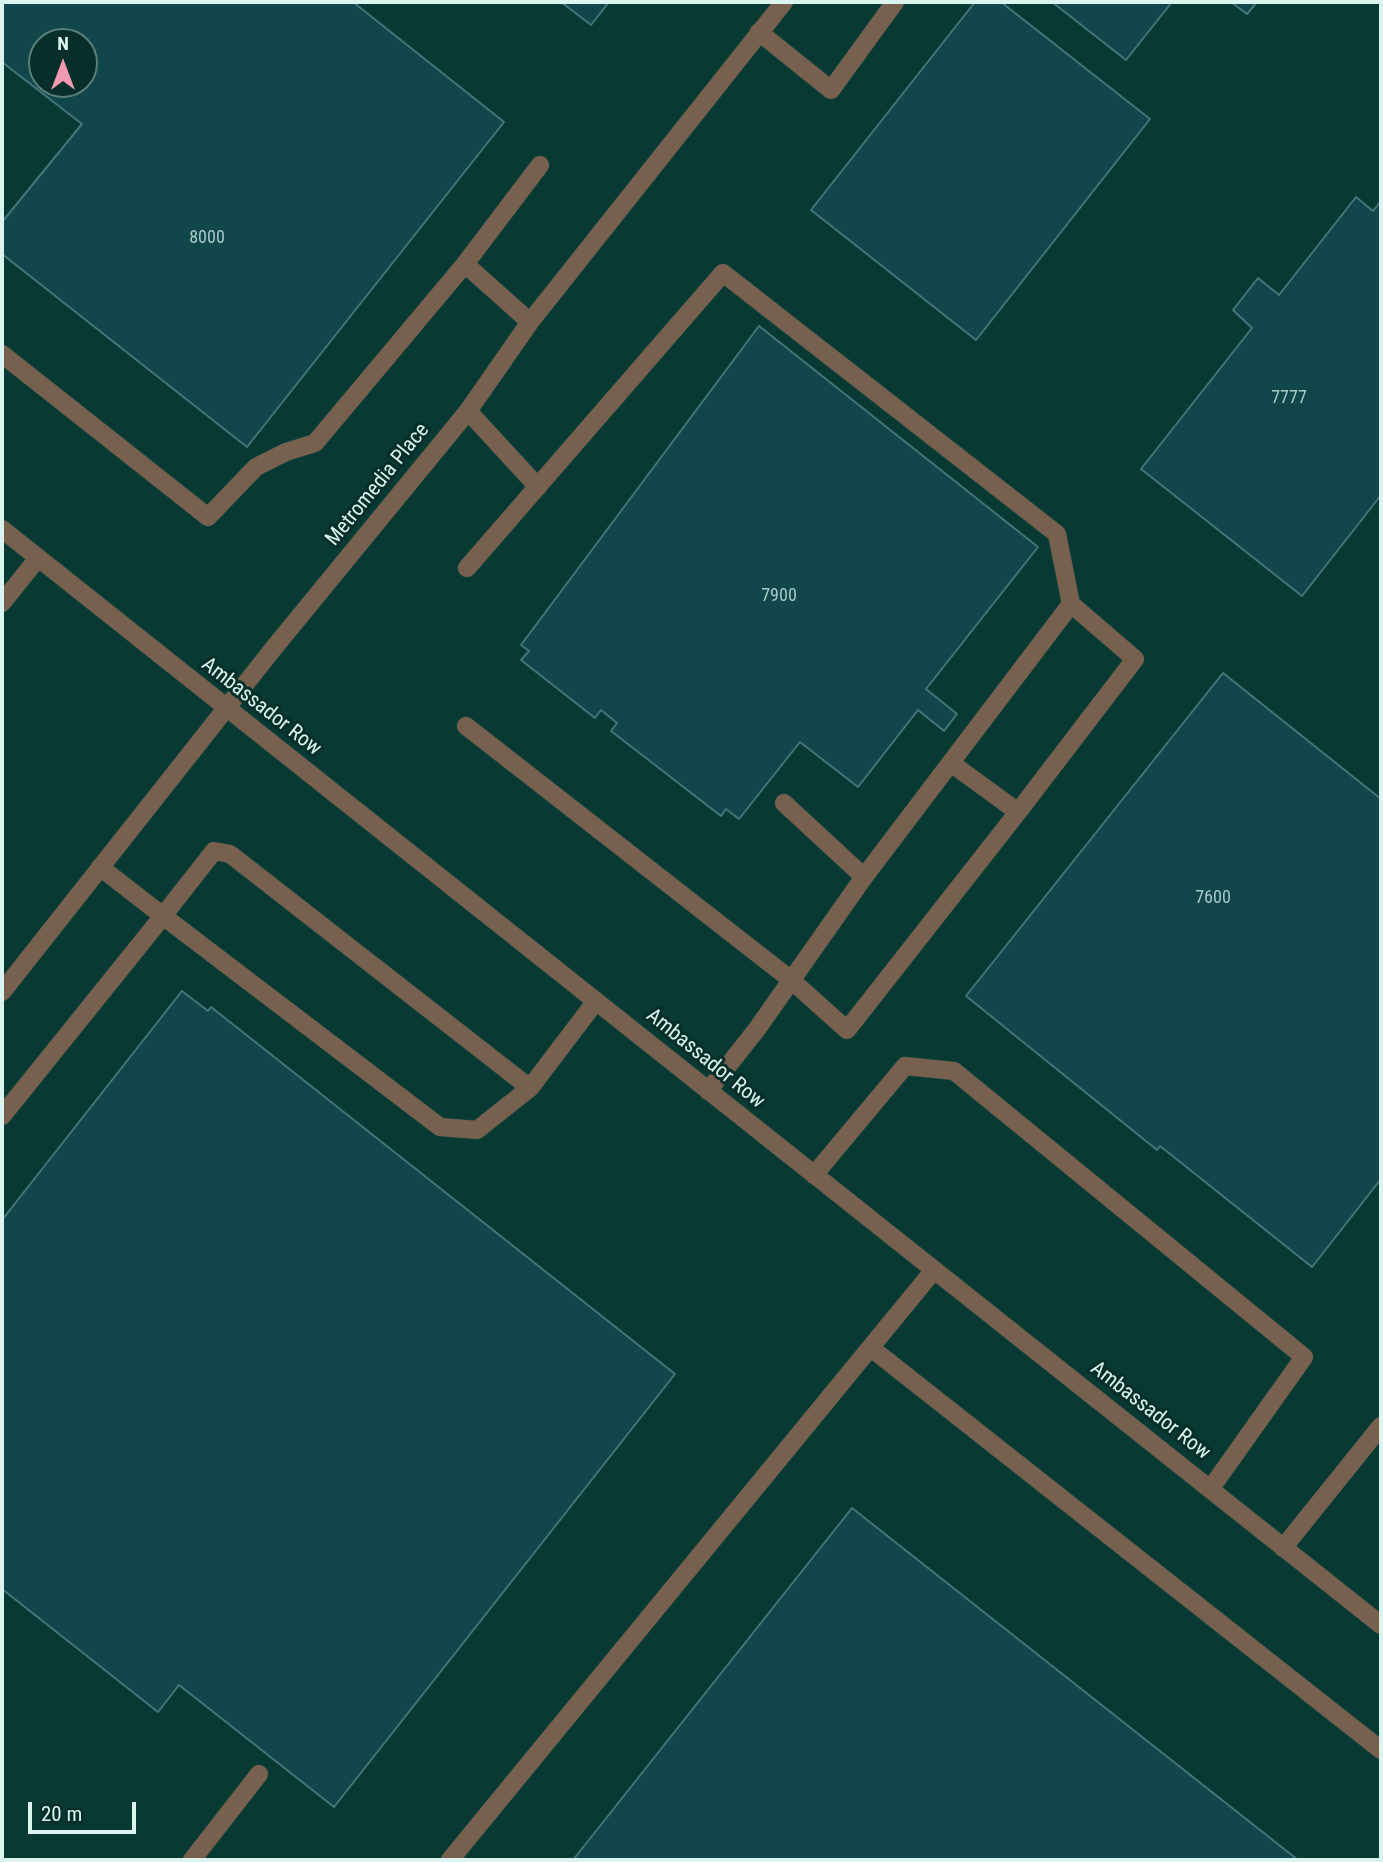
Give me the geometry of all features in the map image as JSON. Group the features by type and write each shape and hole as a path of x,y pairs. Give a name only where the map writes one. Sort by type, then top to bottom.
{"street":[{"name":"Metromedia Place","path":"2,992 226,709 468,411 530,322 784,2"},
{"path":"760,32 831,90 895,2"},
{"path":"2,354 208,517 256,467 286,452 315,443 465,264 540,165"},
{"path":"465,264 530,322"},
{"path":"466,726 790,979 847,1030 1135,659 1071,604 1057,534 723,273 467,568"},
{"path":"468,411 538,487"},
{"name":"Ambassador Row","path":"2,529 1381,1625"},
{"path":"2,603 38,558"},
{"path":"708,1091 757,1029 864,877 1071,604"},
{"path":"950,763 1018,812"},
{"path":"784,803 864,877"},
{"path":"2,1116 214,850 230,853 530,1088"},
{"path":"100,867 440,1127 477,1130 530,1088 596,1001"},
{"path":"814,1175 905,1066 954,1071 1304,1357 1210,1488"},
{"path":"450,1860 934,1270"},
{"path":"871,1348 1381,1750"},
{"path":"1283,1548 1381,1426"},
{"path":"192,1860 259,1774"}],"shaded area":[{"path":"2,2 1381,2 1381,1860 2,1860"}],"building":[{"path":"2,2 353,2 504,122 247,447 2,254 2,222 82,124 48,98 98,98 98,28 28,28 28,82 2,62"},
{"path":"561,2 609,2 591,25"},
{"path":"975,2 1001,2 1150,119 976,340 811,210"},
{"path":"1052,2 1172,2 1126,60"},
{"path":"1231,2 1257,2 1247,14"},
{"path":"1356,197 1373,211 1381,201 1381,495 1302,596 1141,469 1252,328 1233,310 1258,278 1279,295"},
{"path":"759,326 1038,547 926,689 957,714 944,731 918,710 858,787 800,742 739,819 726,809 721,816 611,731 617,723 601,710 595,718 521,660 529,651 521,645"},
{"path":"1223,673 1381,799 1381,1179 1312,1267 1160,1146 1157,1150 966,996"},
{"path":"182,991 208,1011 211,1007 675,1374 334,1807 179,1685 158,1712 2,1589 2,1220"},
{"path":"852,1508 1298,1860 573,1860"}]}
